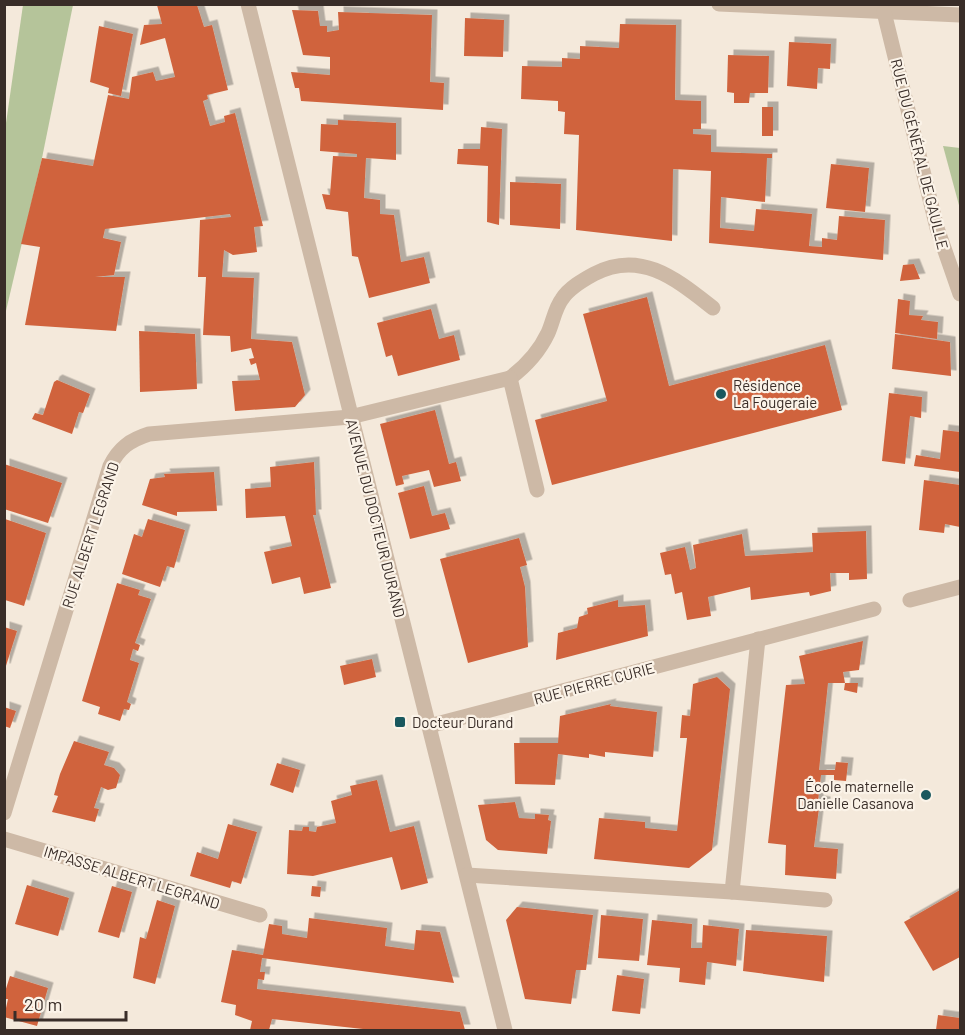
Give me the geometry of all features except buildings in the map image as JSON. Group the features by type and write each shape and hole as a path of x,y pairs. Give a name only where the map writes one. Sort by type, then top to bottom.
{"street":[{"name":"AVENUE DU DOCTEUR DURAND","path":"248,4 505,1030"},
{"path":"719,4 960,15"},
{"name":"RUE DU GÉNÉRAL DE GAULLE","path":"884,12 937,228 960,294"},
{"path":"537,490 510,378 538,350 562,299 571,289 602,270 632,263 651,267 676,279 713,308"},
{"name":"RUE ALBERT LEGRAND","path":"4,813 110,466 116,455 135,438 149,434 350,417 510,378"},
{"path":"910,600 960,587"},
{"name":"RUE PIERRE CURIE","path":"429,726 874,609"},
{"path":"732,892 758,639"},
{"name":"IMPASSE ALBERT LEGRAND","path":"4,839 260,915"},
{"path":"467,875 825,900"}],"green space":[{"path":"23,5 73,5 42,158 5,315 5,130"},
{"path":"943,146 960,148 960,209"}],"place":[{"name":"Résidence La Fougeraie","path":"721,394"},
{"name":"Docteur Durand","path":"400,722"},
{"name":"École maternelle Danielle Casanova","path":"926,795"}]}
